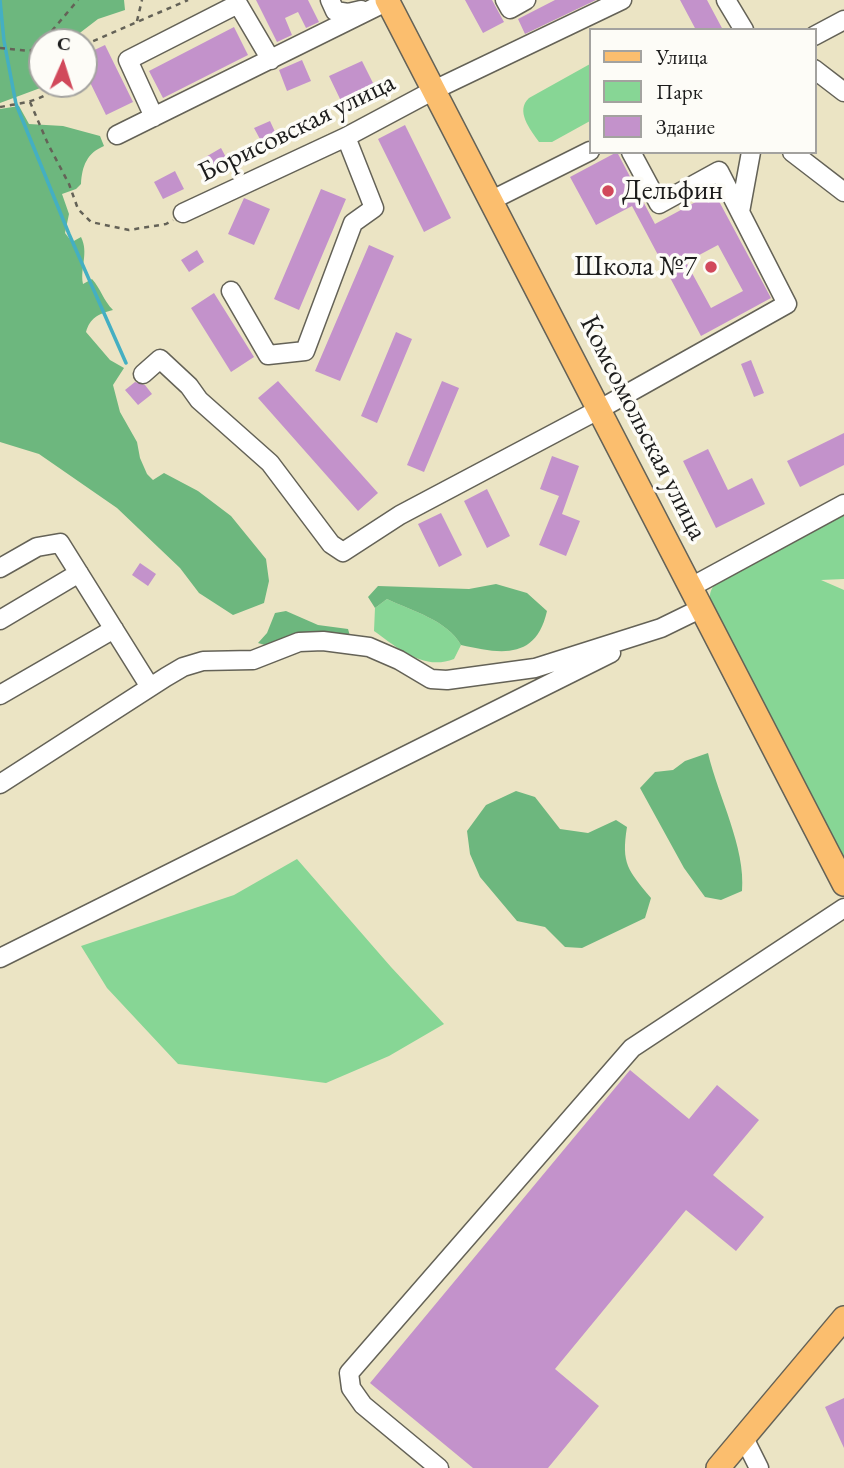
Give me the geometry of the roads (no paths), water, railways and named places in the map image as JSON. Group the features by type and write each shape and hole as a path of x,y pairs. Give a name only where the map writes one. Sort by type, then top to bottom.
{"main road":[{"name":"Комсомольская улица","path":"384,3 435,90 844,884"},
{"path":"718,1468 844,1318"}],"street":[{"path":"330,0 335,11 348,13 384,3"},
{"path":"505,0 510,9 526,0"},
{"name":"Борисовская улица","path":"183,213 622,0"},
{"path":"726,0 743,28"},
{"path":"117,135 384,3"},
{"path":"154,117 128,60 238,4 271,60"},
{"path":"816,35 844,20"},
{"path":"816,71 844,92"},
{"path":"231,291 268,355 304,351 353,223 374,208 346,136"},
{"path":"492,201 588,153"},
{"path":"143,374 160,359 189,386 199,400 270,463 331,544 343,552 400,514 600,409 787,304 719,171 659,204 632,154"},
{"path":"740,212 751,154"},
{"path":"795,154 844,192"},
{"path":"691,587 844,504"},
{"path":"0,568 37,547 60,543 150,687"},
{"path":"0,620 79,573"},
{"path":"0,958 702,608"},
{"path":"0,784 183,667 203,661 253,660 299,642 323,642 369,647 399,660 431,679 447,680 535,668 661,628"},
{"path":"0,695 114,629"},
{"path":"439,1468 363,1405 351,1388 349,1373 632,1048 844,908"},
{"path":"744,1438 759,1468"}],"waterway":[{"path":"0,0 4,41 16,104 126,363"}],"place":[{"name":"Дельфин","path":"608,191"},
{"name":"Школа №7","path":"711,267"}]}
